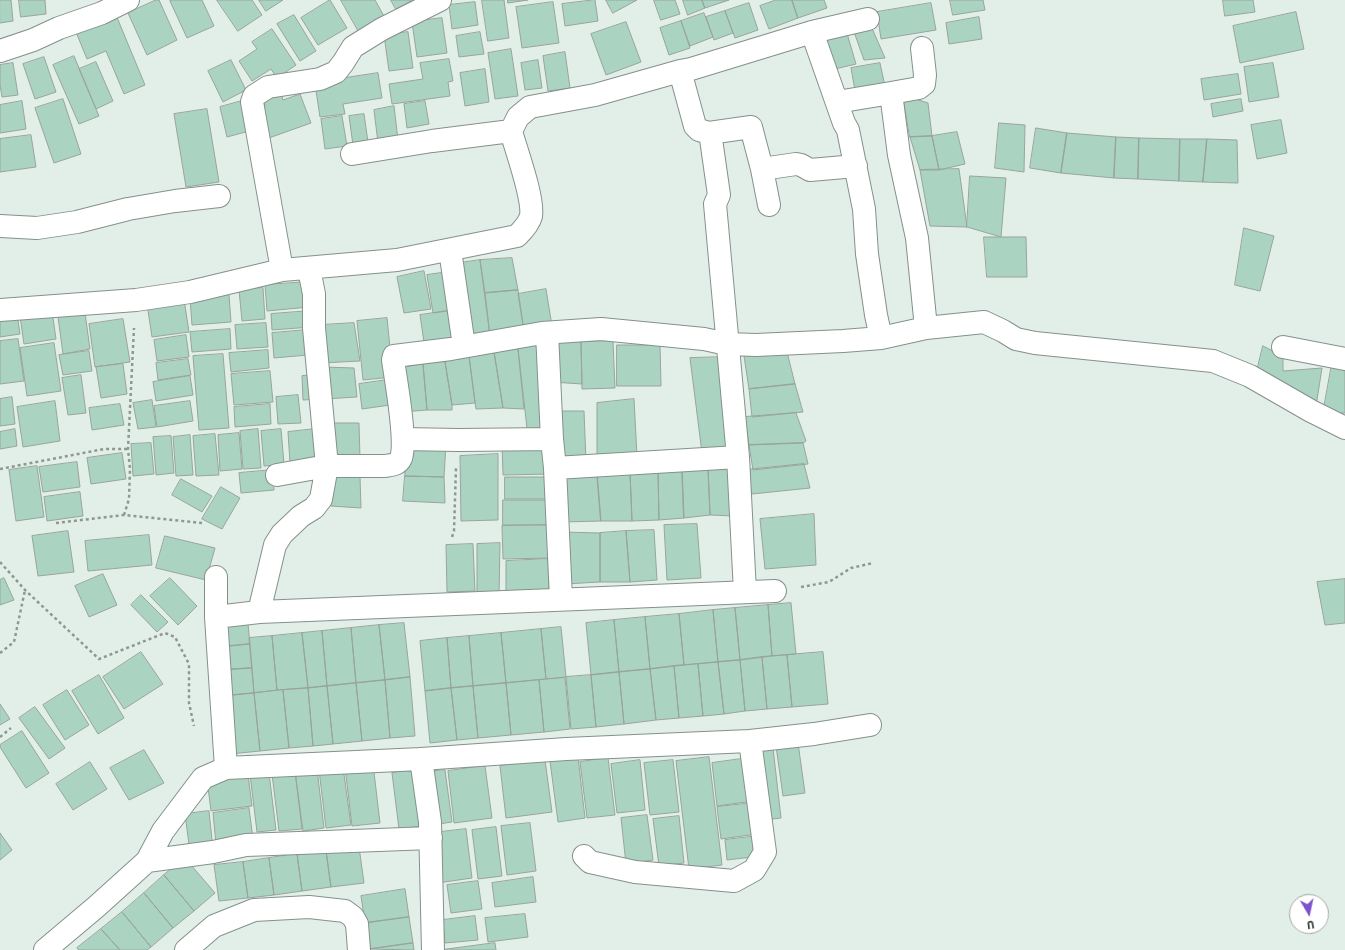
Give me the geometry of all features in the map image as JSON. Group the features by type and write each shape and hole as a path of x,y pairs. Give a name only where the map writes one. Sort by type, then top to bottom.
{"street":[{"path":"0,51 33,40 59,28 102,13 128,0"},
{"path":"282,270 252,102 254,96 268,87 320,79 336,72 344,63 353,47 382,29 440,0"},
{"path":"0,310 136,300 190,292 282,270 309,269 397,260 517,236 526,226 531,215 525,180 511,131 518,117 530,108 595,94 690,69 812,32 868,19"},
{"path":"812,32 844,123 848,130 864,209 867,254 881,338"},
{"path":"837,102 919,88 924,84 925,74 922,48"},
{"path":"680,71 695,126 699,130 709,133 751,127 762,169 769,205"},
{"path":"891,93 899,155 917,238 926,328"},
{"path":"352,154 432,141 511,131"},
{"path":"709,133 719,195 715,204 738,457 745,592"},
{"path":"762,169 796,164 810,170 856,166"},
{"path":"0,226 37,228 77,222 128,209 175,201 219,196"},
{"path":"450,250 464,346"},
{"path":"259,612 275,544 282,534 301,516 314,508 321,499 327,466 314,328 314,294 309,269"},
{"path":"277,474 327,466 394,465 401,459 403,439 393,360 394,356 451,349 546,332 601,329 704,339 727,344 756,345 844,342 881,338 926,328 984,322 1003,330 1016,340 1213,361 1250,376 1311,411 1345,428"},
{"path":"546,332 555,468 561,599"},
{"path":"1283,347 1345,359"},
{"path":"403,439 552,439"},
{"path":"555,468 738,457"},
{"path":"216,577 216,617 226,768"},
{"path":"216,617 259,612 775,591"},
{"path":"45,950 147,861 163,831 203,778 226,768 421,759 566,749 750,741 814,734 870,725"},
{"path":"584,856 590,862 635,872 734,881 754,870 765,852 750,741"},
{"path":"421,759 430,822 433,950"},
{"path":"147,861 213,852 246,845 431,838"},
{"path":"186,950 214,926 254,910 309,907 345,911 353,917 357,924 359,950"}],"path":[{"path":"124,515 129,499 130,469 128,448 134,312 136,300"},
{"path":"452,537 454,531 458,440"},
{"path":"0,469 104,449 128,448"},
{"path":"56,523 124,515 202,523"},
{"path":"0,562 25,590 98,659 165,633 175,637 189,664 190,703 195,733"},
{"path":"829,582 851,568 873,563"},
{"path":"0,653 14,642 25,590"},
{"path":"0,737 11,728"}],"building":[{"path":"0,0 11,0 13,21 0,23"},
{"path":"19,0 45,0 46,14 21,17"},
{"path":"159,0 177,40 147,55 128,13"},
{"path":"202,0 214,26 187,38 170,1"},
{"path":"217,0 252,0 262,15 238,31"},
{"path":"259,0 283,0 266,11"},
{"path":"330,0 347,28 318,45 301,18"},
{"path":"341,0 375,0 385,18 359,32"},
{"path":"391,0 413,0 396,9"},
{"path":"482,0 504,0 509,38 488,41"},
{"path":"508,0 528,0 508,3"},
{"path":"595,0 598,21 565,26 562,4"},
{"path":"606,0 637,0 613,13"},
{"path":"654,0 675,0 680,14 661,20"},
{"path":"683,0 702,0 705,8 688,15"},
{"path":"702,0 729,0 705,8"},
{"path":"776,0 792,0 798,18 769,29 760,6"},
{"path":"792,0 824,0 827,8 798,18"},
{"path":"950,0 983,0 985,10 953,15"},
{"path":"1223,0 1253,0 1255,12 1225,16"},
{"path":"475,2 478,25 452,29 449,5"},
{"path":"553,2 559,43 522,48 516,7"},
{"path":"749,3 758,30 735,38 725,11"},
{"path":"931,3 936,30 881,39 877,12"},
{"path":"725,11 733,33 714,40 706,17"},
{"path":"1296,12 1304,49 1240,63 1233,26"},
{"path":"704,13 713,37 690,46 681,21"},
{"path":"116,15 145,85 124,94 106,51 87,59 76,32"},
{"path":"294,15 316,51 300,61 277,24"},
{"path":"979,17 982,39 949,44 946,23"},
{"path":"442,18 447,53 417,57 412,22"},
{"path":"681,21 690,48 669,55 660,28"},
{"path":"626,22 641,62 606,75 591,34"},
{"path":"871,26 885,58 864,60 853,29"},
{"path":"272,29 296,65 277,78 271,69 252,81 239,61 257,49 252,42"},
{"path":"846,30 856,64 831,70 822,37"},
{"path":"408,32 413,68 389,71 384,35"},
{"path":"480,32 484,54 459,57 456,36"},
{"path":"511,49 518,96 495,99 488,53"},
{"path":"565,52 570,88 548,91 543,56"},
{"path":"74,56 99,116 79,124 53,65"},
{"path":"44,57 56,92 35,99 23,64"},
{"path":"449,59 453,81 448,82 450,96 392,104 389,84 423,79 420,63"},
{"path":"231,60 246,90 223,102 208,71"},
{"path":"538,60 542,88 525,90 521,63"},
{"path":"96,62 113,101 96,109 79,69"},
{"path":"13,63 18,95 2,97 0,85 0,65"},
{"path":"880,63 886,91 856,96 851,68"},
{"path":"1273,63 1279,97 1249,102 1244,67"},
{"path":"485,69 489,102 465,106 460,73"},
{"path":"378,73 382,98 343,104 345,114 320,117 315,84 330,80"},
{"path":"1238,74 1241,94 1204,100 1201,79"},
{"path":"280,90 283,100 300,94 311,123 266,139 255,110 265,106 262,96"},
{"path":"903,95 928,103 932,136 910,137"},
{"path":"63,99 81,154 54,163 35,108"},
{"path":"1241,99 1243,111 1213,117 1211,104"},
{"path":"22,101 26,129 0,133 0,105"},
{"path":"242,101 249,131 227,137 220,107"},
{"path":"425,101 429,124 407,128 404,104"},
{"path":"394,106 398,140 378,143 374,110"},
{"path":"207,109 219,182 186,187 174,114"},
{"path":"364,114 368,142 353,145 349,116"},
{"path":"342,116 347,146 325,149 321,119"},
{"path":"1281,120 1287,153 1257,159 1251,125"},
{"path":"999,123 1025,125 1024,172 995,168"},
{"path":"1036,128 1067,133 1061,173 1030,168"},
{"path":"957,132 965,164 939,170 932,136"},
{"path":"1067,133 1116,137 1114,178 1061,173"},
{"path":"31,135 36,167 0,172 0,139"},
{"path":"932,136 939,170 920,170 910,137"},
{"path":"1116,137 1139,138 1138,179 1114,178"},
{"path":"1139,138 1180,139 1179,181 1138,179"},
{"path":"1180,139 1207,139 1203,182 1179,181"},
{"path":"1207,139 1237,140 1238,183 1203,182"},
{"path":"959,169 967,227 930,226 920,170"},
{"path":"970,176 1006,178 1001,237 967,227"},
{"path":"1244,228 1274,236 1260,291 1235,285"},
{"path":"984,237 1026,237 1027,277 987,277"},
{"path":"512,258 518,290 485,293 480,260"},
{"path":"480,260 490,336 465,339 453,264"},
{"path":"424,271 431,309 404,313 397,277"},
{"path":"448,272 454,310 433,313 427,275"},
{"path":"307,282 309,307 267,311 265,285"},
{"path":"263,288 265,319 242,321 239,290"},
{"path":"546,289 552,326 524,331 518,294"},
{"path":"518,290 524,331 490,336 485,293"},
{"path":"229,295 231,322 192,325 190,298"},
{"path":"184,299 189,332 152,337 147,304"},
{"path":"454,310 455,344 425,349 420,315"},
{"path":"52,311 56,339 24,344 20,316"},
{"path":"310,311 311,327 272,330 271,314"},
{"path":"17,313 20,334 0,337 0,316"},
{"path":"85,313 90,349 63,354 58,317"},
{"path":"387,318 393,377 363,380 357,321"},
{"path":"123,319 130,362 95,367 89,324"},
{"path":"266,323 268,347 237,349 235,325"},
{"path":"354,323 360,361 321,363 321,325"},
{"path":"230,329 231,349 192,352 190,332"},
{"path":"306,330 308,355 274,358 272,333"},
{"path":"186,335 189,357 157,361 154,340"},
{"path":"18,339 24,381 0,384 0,341"},
{"path":"613,341 615,388 582,389 581,342"},
{"path":"581,342 582,384 552,382 548,343"},
{"path":"54,343 61,391 27,396 20,348"},
{"path":"543,344 550,436 528,437 518,349"},
{"path":"617,345 660,345 661,386 617,386"},
{"path":"1263,346 1283,356 1283,371 1322,368 1316,406 1257,371"},
{"path":"518,349 524,409 503,408 494,352"},
{"path":"268,350 269,368 231,372 229,353"},
{"path":"89,351 92,371 63,375 59,355"},
{"path":"494,352 503,408 476,409 469,356"},
{"path":"787,352 795,384 749,389 744,356"},
{"path":"223,354 229,428 199,430 193,356"},
{"path":"469,356 475,403 452,405 445,362"},
{"path":"725,357 735,455 702,453 690,358"},
{"path":"188,359 191,375 158,380 156,363"},
{"path":"445,362 452,410 427,410 423,364"},
{"path":"123,364 127,394 101,398 96,367"},
{"path":"423,364 427,410 402,412 398,369"},
{"path":"1332,364 1345,367 1345,413 1323,413"},
{"path":"323,367 354,368 357,397 324,399"},
{"path":"270,371 273,402 234,405 231,374"},
{"path":"81,375 86,413 68,415 62,378"},
{"path":"316,375 319,399 303,400 302,376"},
{"path":"190,376 193,395 156,401 153,382"},
{"path":"394,379 397,404 362,409 359,384"},
{"path":"795,384 803,412 752,417 749,389"},
{"path":"298,395 301,423 278,424 276,397"},
{"path":"12,397 15,424 0,426 0,399"},
{"path":"634,399 637,456 597,457 597,403"},
{"path":"152,400 156,427 138,429 133,403"},
{"path":"55,401 60,441 23,447 17,407"},
{"path":"190,401 193,421 157,427 154,406"},
{"path":"120,404 124,425 92,430 89,408"},
{"path":"270,404 271,424 235,427 234,407"},
{"path":"556,411 584,411 586,462 557,463"},
{"path":"796,413 806,441 803,443 749,445 745,417"},
{"path":"331,423 359,423 360,459 334,459"},
{"path":"15,429 17,446 0,449 0,432"},
{"path":"258,429 261,468 243,469 240,431"},
{"path":"281,429 284,464 264,466 261,431"},
{"path":"315,429 318,461 290,463 288,432"},
{"path":"239,433 242,469 220,471 218,435"},
{"path":"215,434 219,475 196,476 193,436"},
{"path":"190,435 193,475 176,476 173,437"},
{"path":"171,436 174,473 156,475 153,437"},
{"path":"550,441 551,474 503,475 502,442"},
{"path":"151,443 154,474 133,476 131,444"},
{"path":"803,443 808,464 753,470 749,445"},
{"path":"446,444 444,477 405,476 404,445"},
{"path":"122,453 126,479 91,484 87,458"},
{"path":"498,454 498,520 461,521 460,456"},
{"path":"77,462 80,487 43,492 39,467"},
{"path":"804,464 810,488 752,494 746,470"},
{"path":"734,465 734,516 710,515 708,468"},
{"path":"37,466 44,517 16,521 9,470"},
{"path":"682,466 708,468 710,515 684,518"},
{"path":"682,466 684,518 659,520 658,470"},
{"path":"273,470 274,490 241,493 239,473"},
{"path":"658,470 659,520 632,521 630,472"},
{"path":"561,471 597,472 601,521 563,522"},
{"path":"597,472 630,472 632,521 601,521"},
{"path":"331,476 360,477 361,508 331,506"},
{"path":"405,476 444,477 445,503 403,501"},
{"path":"505,477 547,477 547,499 505,499"},
{"path":"181,479 212,496 202,512 172,495"},
{"path":"221,487 240,498 222,529 202,519"},
{"path":"80,492 83,516 47,521 44,497"},
{"path":"503,500 547,500 547,525 503,525"},
{"path":"814,514 816,565 765,569 760,519"},
{"path":"697,524 701,578 667,580 664,525"},
{"path":"549,525 550,558 503,559 502,526"},
{"path":"654,530 657,580 630,582 626,531"},
{"path":"68,531 74,572 38,576 32,536"},
{"path":"626,531 630,582 600,582 600,533"},
{"path":"562,532 600,533 600,582 565,584"},
{"path":"149,535 152,565 88,571 85,541"},
{"path":"165,536 215,548 206,580 156,568"},
{"path":"500,543 499,595 477,595 477,544"},
{"path":"473,544 475,591 447,592 446,545"},
{"path":"548,559 549,594 506,595 506,561"},
{"path":"103,574 117,605 89,617 75,586"},
{"path":"4,578 14,600 0,605 0,580"},
{"path":"170,578 197,606 178,625 150,596"},
{"path":"1345,579 1345,623 1325,625 1317,582"},
{"path":"141,595 168,622 157,632 131,605"},
{"path":"791,603 796,654 772,656 768,605"},
{"path":"768,605 772,656 740,660 735,608"},
{"path":"735,608 740,660 718,662 713,610"},
{"path":"713,610 718,662 684,665 679,614"},
{"path":"679,614 684,665 650,669 645,617"},
{"path":"645,617 650,669 619,672 614,620"},
{"path":"614,620 619,672 591,675 586,623"},
{"path":"404,623 410,677 385,680 379,625"},
{"path":"248,624 250,644 220,647 218,627"},
{"path":"379,625 385,680 356,683 351,628"},
{"path":"561,627 566,677 546,679 541,629"},
{"path":"351,628 356,683 327,686 322,631"},
{"path":"541,629 546,679 506,683 501,633"},
{"path":"322,631 327,686 308,688 302,633"},
{"path":"302,633 308,688 277,690 272,636"},
{"path":"501,633 506,683 473,686 469,636"},
{"path":"272,636 277,690 254,693 249,638"},
{"path":"469,636 473,686 451,688 447,638"},
{"path":"447,638 451,688 425,691 420,641"},
{"path":"250,644 252,668 222,670 220,647"},
{"path":"141,652 163,684 124,709 103,677"},
{"path":"823,652 828,704 792,707 787,655"},
{"path":"787,655 792,707 767,709 762,657"},
{"path":"762,657 767,709 745,711 740,660"},
{"path":"740,660 745,711 724,714 718,662"},
{"path":"718,662 724,714 703,716 698,664"},
{"path":"698,664 703,716 679,718 674,666"},
{"path":"674,666 679,718 656,720 650,669"},
{"path":"252,668 254,693 224,696 222,670"},
{"path":"650,669 656,720 624,724 619,672"},
{"path":"619,672 624,724 596,727 591,675"},
{"path":"99,675 124,718 98,734 72,691"},
{"path":"591,675 596,727 571,729 566,677"},
{"path":"410,677 415,736 390,738 385,680"},
{"path":"565,678 570,729 544,732 539,680"},
{"path":"385,680 390,738 362,741 356,683"},
{"path":"539,680 544,732 511,735 506,683"},
{"path":"356,683 362,741 333,744 327,686"},
{"path":"506,683 511,735 478,738 473,686"},
{"path":"327,686 333,744 313,746 308,688"},
{"path":"473,686 478,738 457,740 451,688"},
{"path":"308,688 313,746 289,748 283,690"},
{"path":"451,688 457,740 430,743 425,691"},
{"path":"67,690 89,725 65,740 43,705"},
{"path":"283,690 289,748 260,751 254,693"},
{"path":"254,693 260,751 230,754 224,696"},
{"path":"0,704 10,719 0,725"},
{"path":"35,707 65,748 49,759 19,718"},
{"path":"22,731 49,773 26,788 0,747 0,745"},
{"path":"798,743 805,793 783,796 776,746"},
{"path":"773,748 781,818 764,820 755,750"},
{"path":"144,750 164,783 129,800 110,768"},
{"path":"578,757 585,818 558,822 550,761"},
{"path":"709,757 722,865 689,869 676,761"},
{"path":"608,758 615,815 587,818 580,762"},
{"path":"748,758 753,801 717,806 712,763"},
{"path":"545,760 552,812 506,818 500,766"},
{"path":"640,760 645,810 617,813 611,764"},
{"path":"673,760 679,812 650,815 644,763"},
{"path":"90,762 107,789 73,810 56,784"},
{"path":"373,764 380,823 352,826 345,767"},
{"path":"485,766 492,818 454,823 448,771"},
{"path":"343,767 351,825 326,828 319,770"},
{"path":"317,769 324,828 303,831 295,771"},
{"path":"422,769 429,825 399,829 392,773"},
{"path":"445,770 452,822 432,825 426,772"},
{"path":"295,771 302,829 279,831 272,774"},
{"path":"269,773 276,830 257,832 250,774"},
{"path":"248,774 252,806 211,811 207,779"},
{"path":"753,803 757,834 721,839 717,807"},
{"path":"249,808 253,839 216,844 213,813"},
{"path":"209,811 213,849 190,852 185,814"},
{"path":"647,815 653,860 626,864 621,818"},
{"path":"679,816 684,863 659,866 653,819"},
{"path":"530,823 536,871 507,875 501,826"},
{"path":"496,827 502,876 478,879 472,830"},
{"path":"466,829 472,878 438,883 432,833"},
{"path":"0,833 12,850 0,860"},
{"path":"758,836 760,856 727,860 725,840"},
{"path":"359,847 364,883 331,887 326,851"},
{"path":"326,851 331,887 302,891 297,854"},
{"path":"297,854 302,891 274,895 269,858"},
{"path":"185,858 215,893 194,911 164,875"},
{"path":"269,858 274,895 248,898 243,862"},
{"path":"243,862 248,898 219,901 214,865"},
{"path":"164,875 194,911 173,928 144,893"},
{"path":"533,877 536,902 495,907 492,883"},
{"path":"478,881 482,909 451,913 447,885"},
{"path":"405,889 409,917 365,923 361,896"},
{"path":"144,893 173,928 151,947 122,912"},
{"path":"122,912 151,947 147,950 120,950 101,929"},
{"path":"525,914 528,937 488,942 485,918"},
{"path":"475,916 478,940 445,943 443,920"},
{"path":"409,917 413,943 369,949 365,923"},
{"path":"101,929 120,950 79,950 77,948"},
{"path":"413,943 414,950 369,949"},
{"path":"495,943 496,950 440,950"}]}
